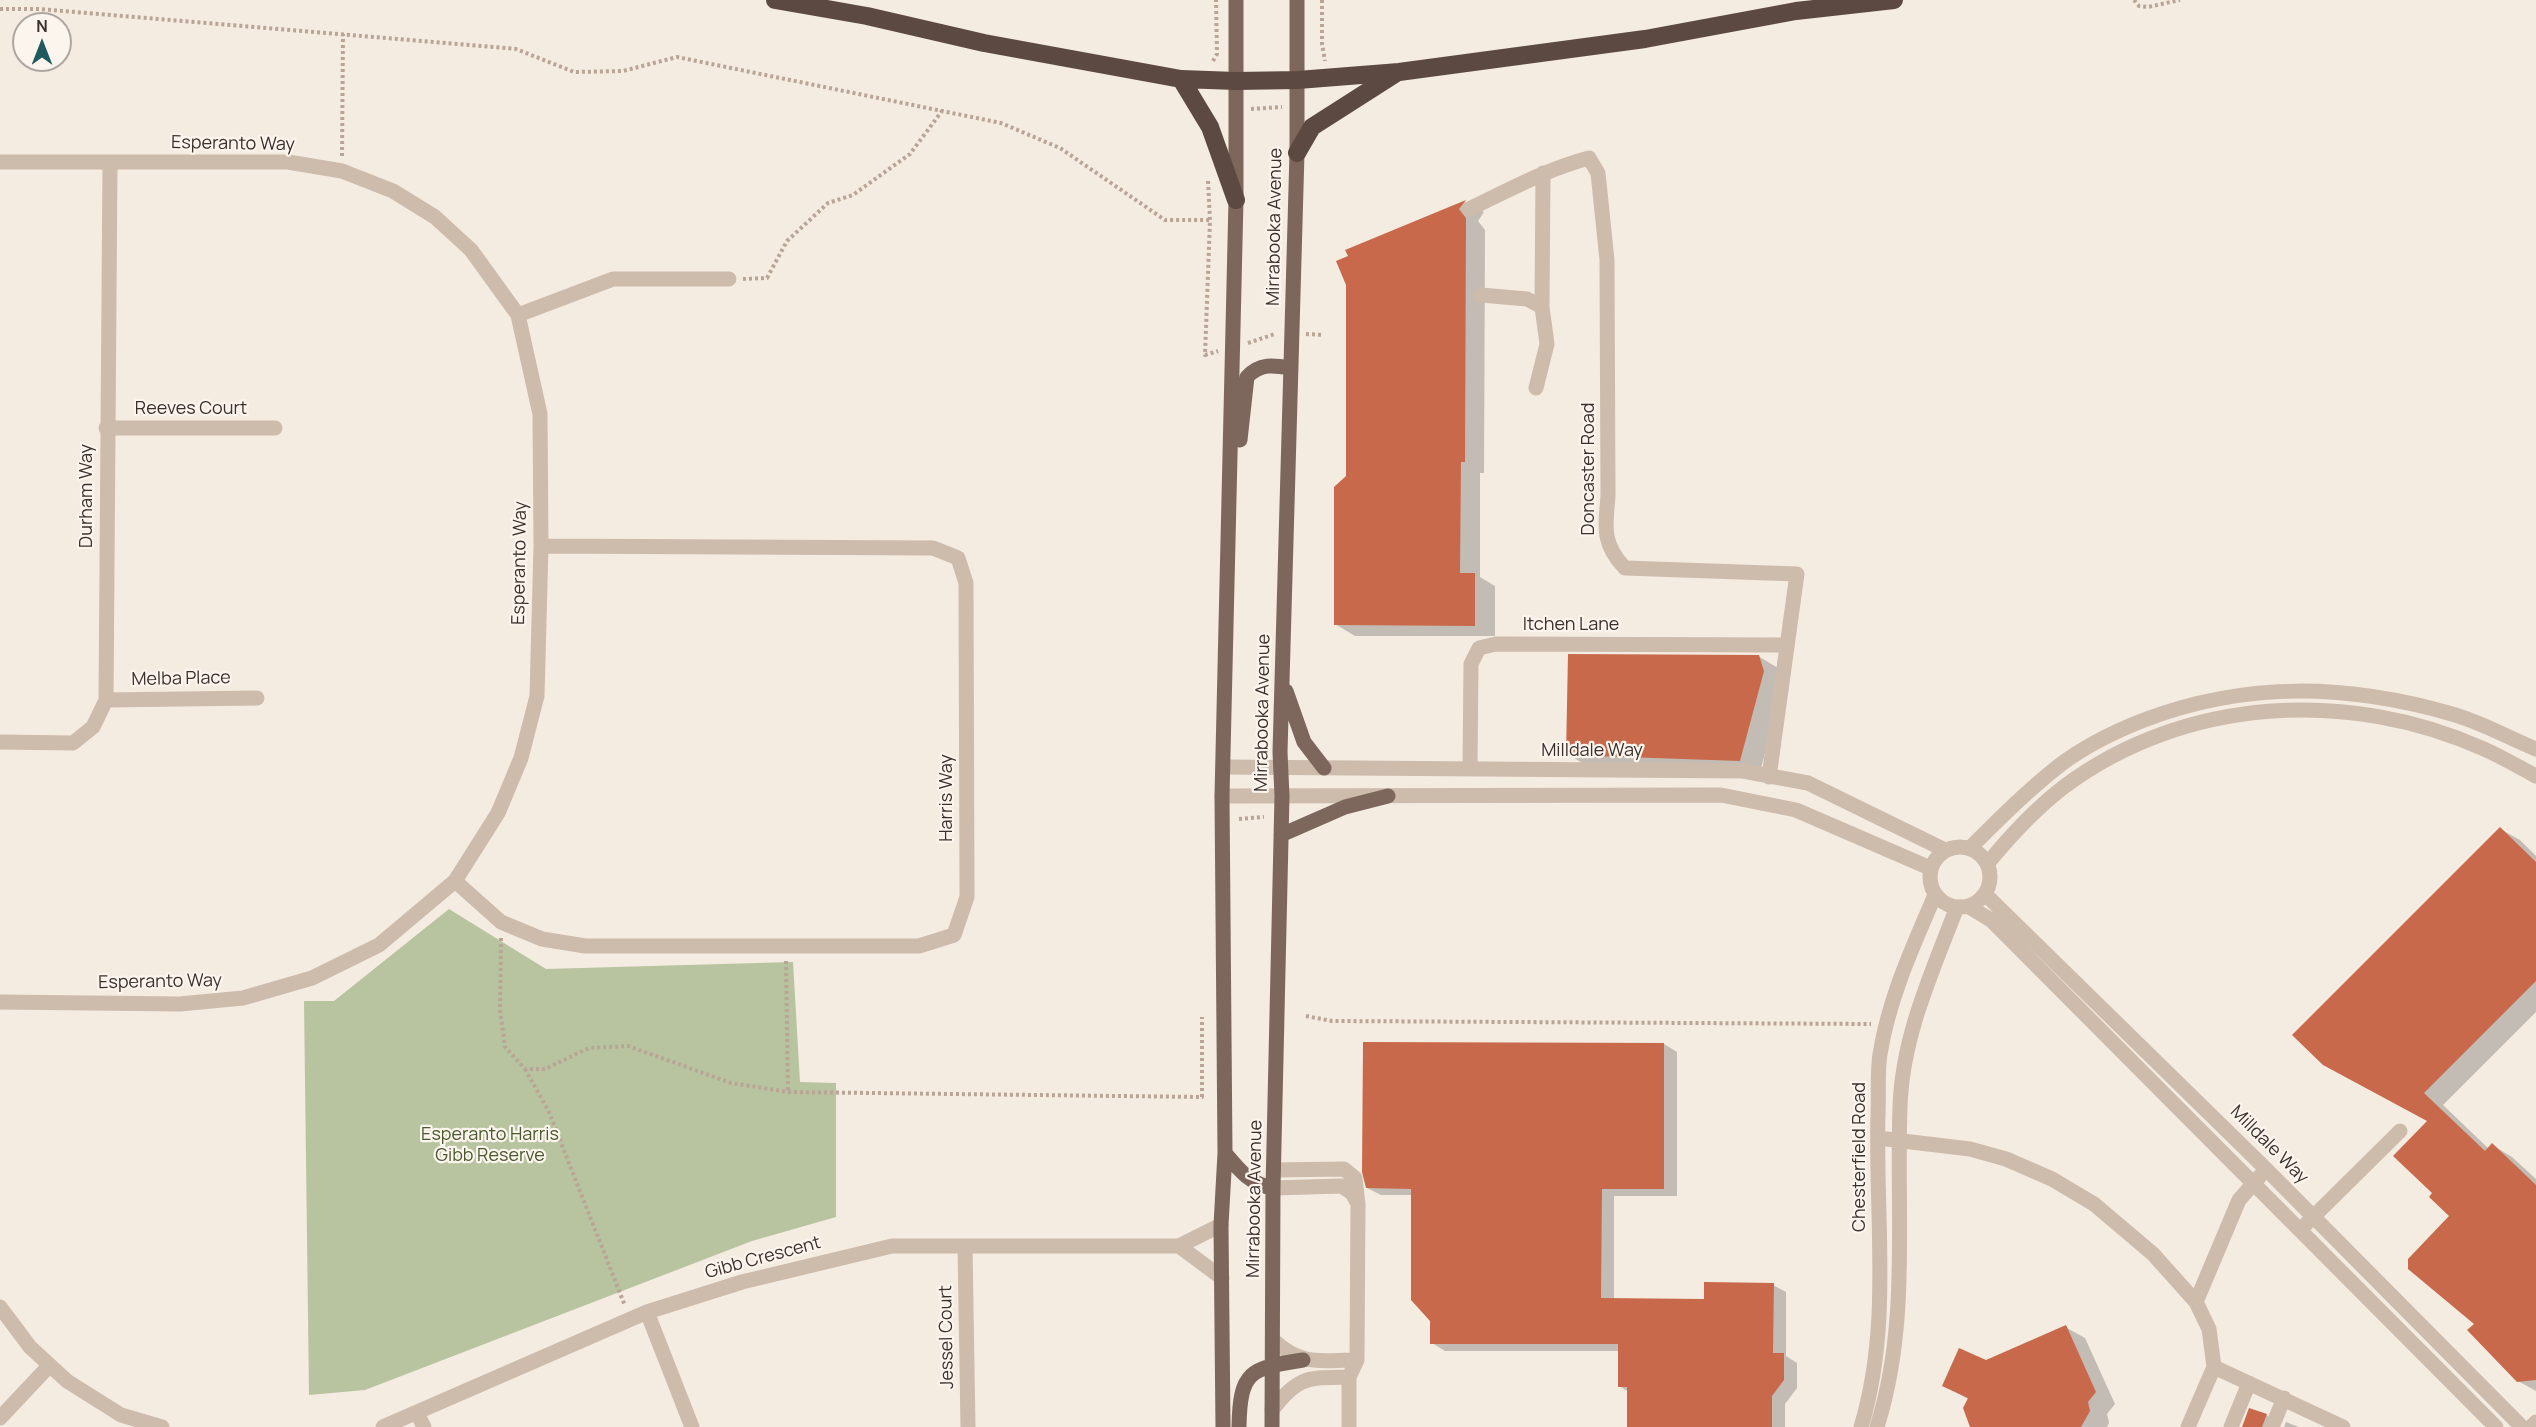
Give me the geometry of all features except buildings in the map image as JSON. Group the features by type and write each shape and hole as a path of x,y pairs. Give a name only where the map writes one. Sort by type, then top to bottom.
{"highway":[{"path":"775,0 867,16 984,43 1181,79 1236,81 1298,80 1399,72 1646,39 1796,11 1894,0"},
{"path":"1297,153 1312,127 1399,72"},
{"path":"1181,79 1210,128 1236,200"}],"main road":[{"name":"Mirrabooka Avenue","path":"1223,1427 1221,1225 1225,1152 1222,796 1236,200 1236,0"},
{"name":"Mirrabooka Avenue","path":"1272,1427 1273,1188 1282,796 1280,768 1297,153 1297,0"},
{"path":"1229,506 1246,377 1253,370 1263,366 1291,368"},
{"path":"1282,674 1304,742 1324,768"},
{"path":"1281,836 1345,807 1388,796"},
{"path":"1225,1152 1247,1178 1259,1186 1273,1188"},
{"path":"1239,1427 1240,1391 1261,1368 1303,1360"}],"street":[{"name":"Doncaster Road","path":"1469,209 1543,173 1589,158 1598,173 1607,260 1608,497 1605,532 1612,555 1625,568 1797,574 1769,777"},
{"name":"Esperanto Way","path":"0,162 288,162 342,171 393,191 435,217 471,250 518,315 540,414 541,546 537,696 521,758 498,813 454,881 379,945 312,978 243,998 180,1004 0,1002"},
{"name":"Durham Way","path":"0,742 73,743 93,727 106,700 106,428 110,163"},
{"path":"1536,388 1548,344 1542,307 1543,173"},
{"path":"518,315 613,279 729,279"},
{"path":"1481,295 1527,299 1542,307"},
{"name":"Reeves Court","path":"106,428 275,428"},
{"name":"Harris Way","path":"454,881 501,922 542,939 585,946 919,946 954,935 967,897 966,583 958,558 933,548 541,546"},
{"name":"Itchen Lane","path":"1470,770 1471,664 1479,648 1496,644 1787,645"},
{"path":"1970,848 2019,799 2062,763 2126,727 2204,700 2248,693 2326,691 2454,714 2536,749"},
{"name":"Melba Place","path":"106,700 257,698"},
{"path":"2415,726 2421,707"},
{"path":"1988,863 2014,831 2045,803 2100,764 2135,746 2195,722 2270,710 2342,711 2415,726 2484,749 2536,776"},
{"path":"2092,745 2100,764"},
{"name":"Milldale Way","path":"1223,767 1743,771 1808,783 1945,850"},
{"path":"1222,796 1721,795 1796,810 1930,868"},
{"path":"1877,1427 1886,1398 1898,1318 1900,1105 1912,1024 1962,907 1978,902 1985,894 1991,873 1988,863 1981,854 1970,848 1957,846 1945,850 1930,868 1929,877 1935,895 1944,903 1962,907 1992,920 2496,1427"},
{"name":"Milldale Way","path":"1985,894 2267,1170 2522,1427"},
{"name":"Chesterfield Road","path":"1860,1427 1876,1368 1880,1319 1878,1138 1880,1055 1902,971 1935,895"},
{"path":"2300,1230 2400,1131"},
{"path":"1878,1138 1970,1149 2006,1159 2052,1179 2094,1204 2153,1254 2196,1302 2209,1329 2214,1367 2188,1427"},
{"path":"1274,1170 1344,1169 1355,1178 1358,1204 1357,1360 1349,1377 1349,1427"},
{"path":"2196,1302 2239,1200 2252,1182 2267,1170"},
{"path":"1273,1188 1342,1186 1352,1193 1358,1204"},
{"name":"Gibb Crescent","path":"383,1427 420,1420 630,1318 742,1282 892,1246 1179,1246 1221,1225"},
{"name":"Jessel Court","path":"965,1246 968,1427"},
{"path":"1179,1246 1222,1278"},
{"path":"0,1307 48,1366 67,1381 121,1415 162,1427"},
{"path":"647,1312 692,1427"},
{"path":"1273,1340 1288,1353 1303,1360 1357,1360"},
{"path":"0,1418 48,1366"},
{"path":"2214,1367 2284,1398 2321,1421 2343,1427"},
{"path":"1272,1410 1290,1390 1310,1378 1349,1377"},
{"path":"2231,1427 2249,1383"},
{"path":"2272,1427 2284,1398"},
{"path":"2531,1427 2536,1422"}],"path":[{"path":"1216,0 1217,54"},
{"path":"1322,0 1322,44 1325,60"},
{"path":"2134,0 2139,6 2148,7 2180,0"},
{"path":"0,9 38,9 516,49 574,72 623,71 677,57 1001,123 1060,148 1165,220 1210,220"},
{"path":"342,171 343,34"},
{"path":"1236,109 1269,109 1297,104"},
{"path":"729,279 767,278 787,241 828,203 854,195 910,154 942,111"},
{"path":"1207,174 1210,220 1204,355 1279,333 1324,335"},
{"path":"501,922 500,1010 505,1047 525,1069 549,1112 630,1318"},
{"path":"786,946 788,1092"},
{"path":"1306,1016 1332,1021 1871,1023"},
{"path":"525,1069 545,1069 589,1048 628,1046 731,1083 788,1092 1202,1097 1202,1017"}],"green space":[{"name":"Esperanto Harris Gibb Reserve","path":"449,909 546,969 793,962 800,1082 836,1083 836,1217 752,1241 365,1390 309,1395 304,1001 334,1001"}]}
